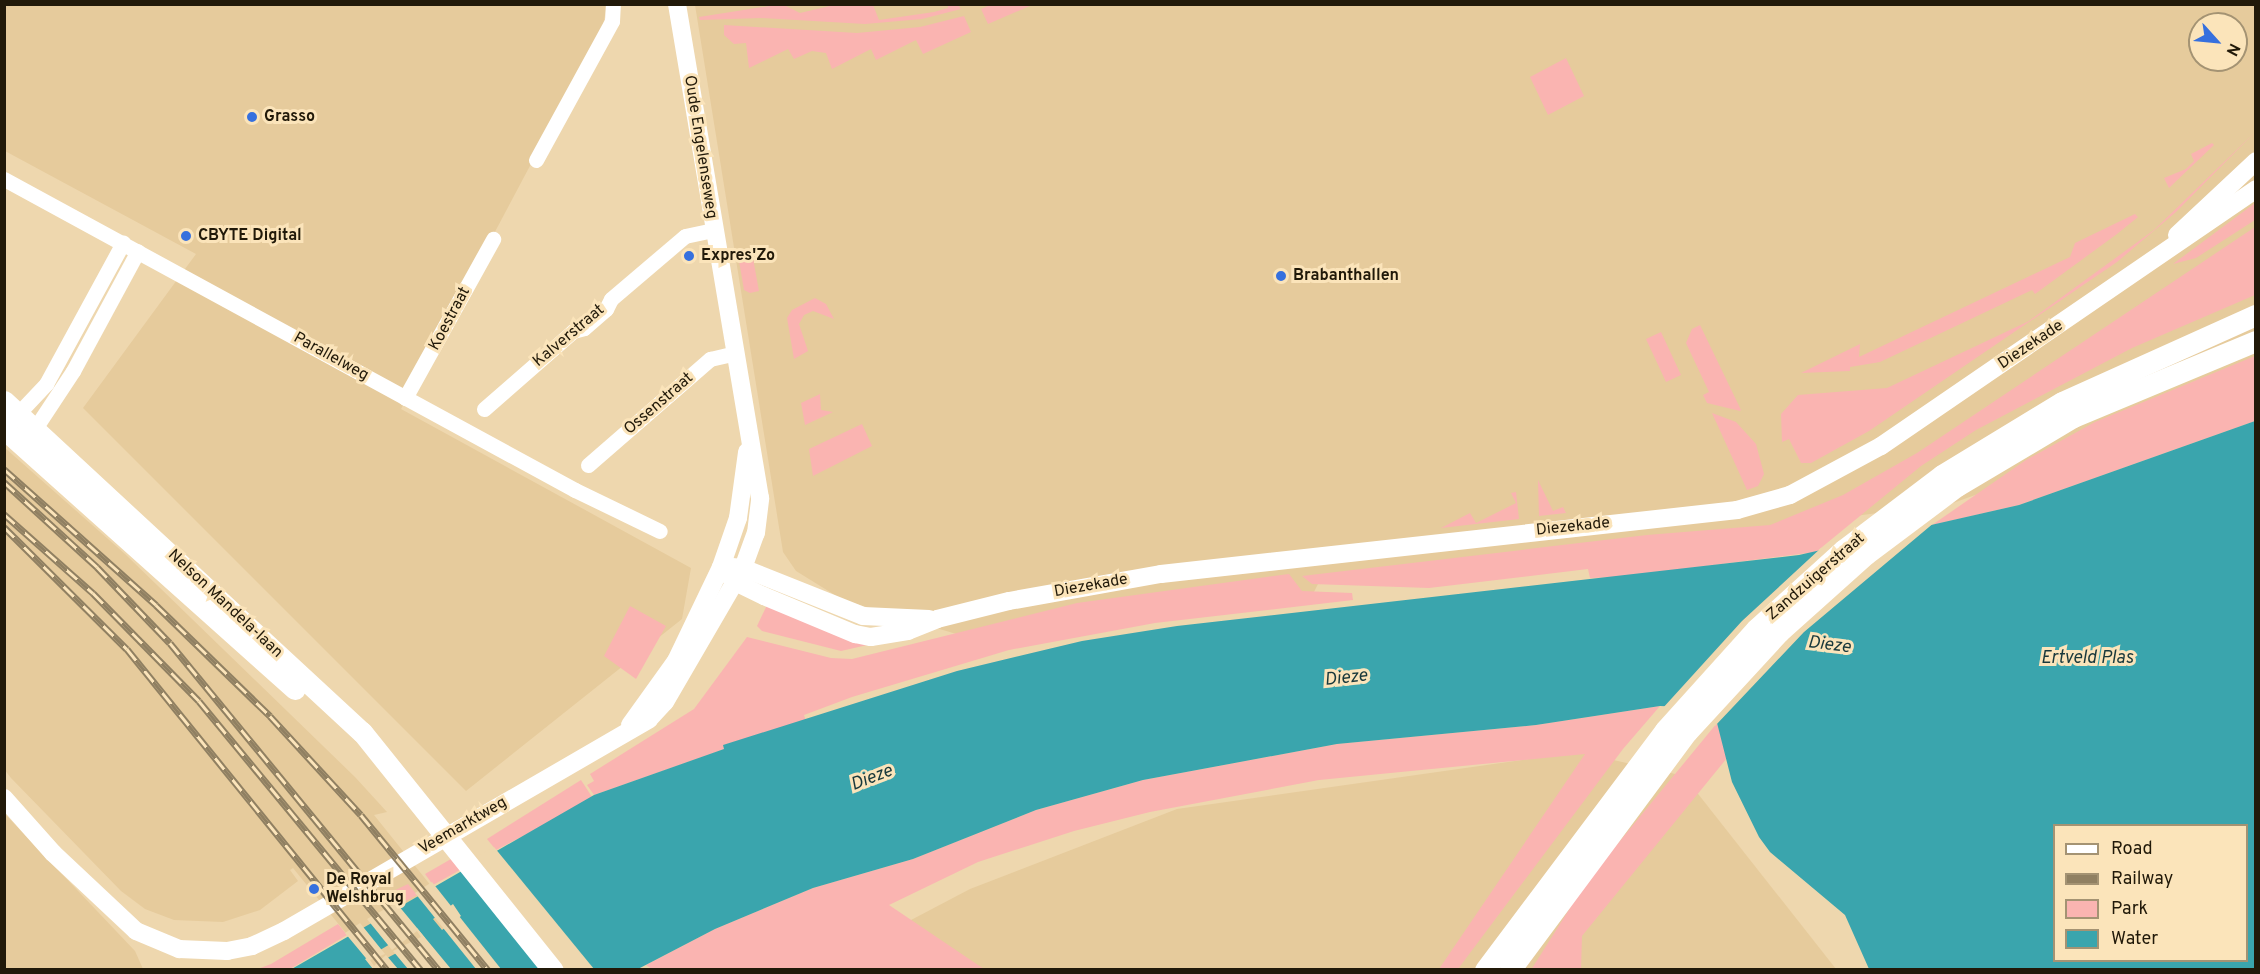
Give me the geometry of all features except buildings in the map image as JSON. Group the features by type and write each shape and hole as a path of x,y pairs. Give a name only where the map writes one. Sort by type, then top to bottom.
{"main road":[{"name":"Zandzuigerstraat","path":"1485,969 1665,730 1756,629 1860,536 1942,475 2062,402 2256,315"},
{"name":"Zandzuigerstraat","path":"1510,969 1688,732 1779,632 1899,529 1957,486 2073,417 2256,341"},
{"name":"Nelson Mandela-laan","path":"8,417 405,788 553,969"}],"street":[{"path":"536,159 612,21 613,4"},
{"name":"Oude Engelenseweg","path":"677,4 735,353 759,475 760,507 756,533 739,575"},
{"name":"Diezekade","path":"2147,266 2256,161"},
{"name":"Parallelweg","path":"4,179 575,490 660,531"},
{"name":"Diezekade","path":"721,567 855,634 885,636 937,619 1086,586 1161,574 1721,513 1790,495 1881,446 2147,266 2256,189"},
{"name":"Kalverstraat","path":"484,409 573,331 584,328 606,309 611,299 685,236 714,230"},
{"name":"Koestraat","path":"405,398 493,239"},
{"name":"Nelson Mandela-laan","path":"8,417 46,384 123,243"},
{"path":"29,437 73,371 138,251"},
{"name":"Ossenstraat","path":"588,465 710,359 735,353"},
{"name":"Oude Engelenseweg","path":"721,567 738,518 749,432"},
{"name":"Veemarktweg","path":"627,728 676,661 721,567"},
{"name":"Veemarktweg","path":"4,798 61,861 136,931 179,949 227,951 252,946 284,931 627,728 649,719 665,702 739,575"}],"shaded area":[{"path":"4,5 607,5 602,30 401,409 691,568 682,619 466,791 83,408 196,254 5,151"},
{"path":"695,5 2255,5 2255,386 2174,423 1953,503 1537,558 1320,580 1312,596 973,639 843,600 796,571 783,552"},
{"path":"4,447 125,554 355,777 387,812 374,815 498,969 375,969 293,868 290,870 298,881 260,910 223,922 174,920 145,909 121,891 11,778 4,769"},
{"path":"1578,752 1684,776 1836,969 816,970 970,889 1177,809"},
{"path":"4,813 135,951 143,969 5,969"}],"green space":[{"path":"782,4 800,13 834,5 873,5 879,20 934,12 948,8 948,5 958,5 961,9 922,19 865,24 761,18 700,20 699,17"},
{"path":"990,5 1032,5 988,24 981,9"},
{"path":"964,16 971,32 923,54 916,40 876,60 871,49 832,69 826,53 812,51 794,59 788,49 749,68 746,43 734,44 724,35 724,25 857,33 920,27"},
{"path":"1566,58 1584,96 1548,115 1530,77"},
{"path":"2255,132 2176,212 2117,262 1869,431 1811,463 1801,463 1789,439 1782,442 1781,414 1798,395 1887,388 2029,321 2154,230"},
{"path":"2212,143 2214,145 2169,188 2164,178 2186,169 2194,161 2191,154"},
{"path":"2255,203 2255,220 2196,258 2173,264"},
{"path":"2135,214 2138,217 2117,234 2035,294 2032,290 1880,362 1850,367 1850,371 1801,373 1860,344 1859,357 2070,257 2075,243"},
{"path":"2255,227 2255,295 2132,348 1976,430 1921,466 1816,552 1621,577 1590,578 1588,569 1429,588 1312,584 1302,576 1647,535 1770,525 1843,495 1917,453"},
{"path":"752,253 759,291 750,293 744,290 738,255"},
{"path":"815,298 826,304 834,319 813,311 804,315 799,324 808,351 794,359 787,318 792,310"},
{"path":"1700,325 1740,411 1707,403 1703,395 1709,392 1686,343 1692,329"},
{"path":"1661,332 1681,375 1666,382 1646,339"},
{"path":"2255,356 2255,421 2019,505 1932,525 2026,460 2095,422"},
{"path":"820,394 821,410 833,412 805,425 801,403"},
{"path":"1712,413 1736,422 1756,444 1764,474 1758,486 1747,490"},
{"path":"862,424 872,446 813,476 809,449"},
{"path":"1538,480 1553,511 1563,507 1566,513 1539,516"},
{"path":"1516,492 1519,519 1441,528 1470,513 1476,523 1516,503 1511,493"},
{"path":"1289,574 1302,591 1352,593 1353,600 1155,623 1009,650 852,697 804,715 806,721 724,745 725,749 594,795 587,785 594,781 590,774 694,709 747,637 831,658 852,659 1077,603"},
{"path":"768,603 876,643 841,651 762,631 757,626"},
{"path":"630,606 666,626 636,679 604,656"},
{"path":"1660,706 1623,749 1458,969 1439,969 1585,754 1319,780 1150,812 1074,831 978,862 889,905 984,969 653,970 646,965 715,929 813,888 913,859 1036,810 1143,780 1337,744 1536,725"},
{"path":"1717,723 1727,758 1582,936 1581,969 1531,970 1587,881"},
{"path":"581,780 592,797 575,809 496,850 487,839"},
{"path":"451,859 460,870 433,885 425,874"},
{"path":"408,884 417,895 398,905 389,893"},
{"path":"338,924 347,935 290,969 255,970 271,964"}],"water":[{"path":"2255,421 2255,969 1869,969 1845,915 1770,852 1759,837 1732,782 1717,723 1703,708 1660,706 1536,725 1337,744 1143,780 1036,810 913,859 813,888 715,929 638,969 374,969 389,957 425,938 417,928 365,959 373,969 290,970 594,795 724,749 723,745 957,671 1082,641 1177,626 1799,555 2019,505","holes":["453,904 461,916 442,930 433,919"]}],"pier":[{"path":"1935,522 1804,632 1715,726 1701,711 1662,709 1742,621 1821,548"},
{"path":"494,847 594,969 540,969 458,867"},
{"path":"432,882 501,969 476,969 415,893"},
{"path":"396,903 451,969 408,969 393,951 421,937 417,931 392,950 367,919"},
{"path":"360,923 385,954 370,960 374,966 386,955 398,969 375,969 345,933"}],"railway":[{"path":"4,469 156,605 270,716 361,815 488,970"},
{"path":"4,482 97,567 170,643 439,970"},
{"path":"4,514 93,593 199,701 421,970"},
{"path":"4,527 127,649 387,970"}],"place":[{"name":"Grasso","path":"252,117"},
{"name":"CBYTE Digital","path":"186,236"},
{"name":"Expres'Zo","path":"689,256"},
{"name":"Brabanthallen","path":"1281,276"},
{"name":"De Royal Welshbrug","path":"314,889"}],"water label":[{"name":"Dieze","path":"1829,646"},
{"name":"Ertveld Plas","path":"2087,659"},
{"name":"Dieze","path":"1346,679"},
{"name":"Dieze","path":"872,779"}]}
